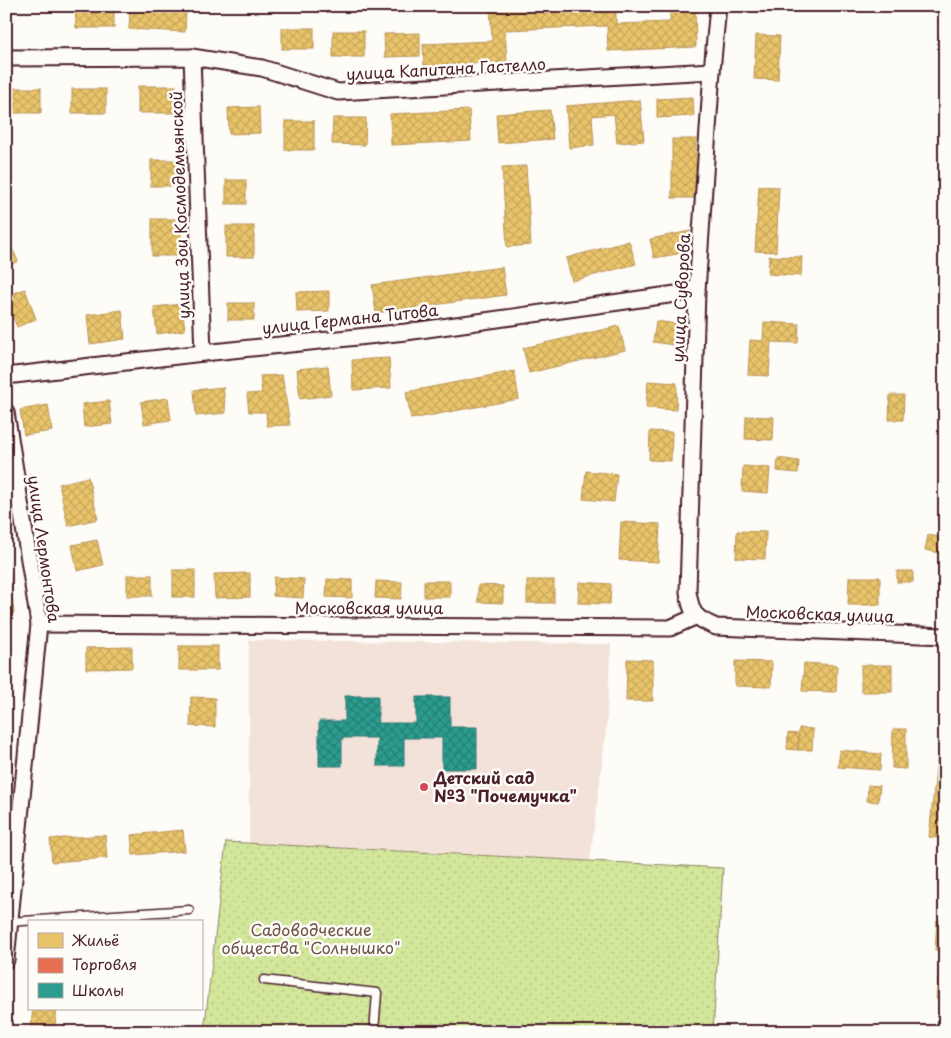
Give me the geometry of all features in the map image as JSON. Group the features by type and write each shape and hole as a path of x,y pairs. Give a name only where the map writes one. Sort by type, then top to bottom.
{"street":[{"name":"улица Суворова","path":"697,616 691,608 688,592 697,291 718,6"},
{"name":"улица Капитана Гастелло","path":"6,58 192,57 262,68 338,92 712,71"},
{"name":"улица Зои Космодемьянской","path":"192,57 203,353"},
{"name":"улица Германа Титова","path":"6,376 406,332 697,291"},
{"name":"улица Лермонтова","path":"6,412 39,624 8,922 6,960"},
{"name":"Московская улица","path":"39,624 670,628 697,616 704,622 716,627 945,636"}],"lane":[{"path":"38,920 189,910"},
{"path":"8,922 28,921"},
{"path":"264,980 377,993 374,1032"}],"shaded area":[{"name":"Детский сад №3 \"Почемучка\"","path":"249,640 611,644 606,731 590,861 249,843"}],"green space":[{"name":"Садоводческие общества \"Солнышко\"","path":"226,842 723,868 713,1032 204,1032"}],"building: Жильё":[{"path":"75,6 114,6 114,28 76,28"},
{"path":"490,6 616,6 616,24 670,22 670,6 695,6 696,47 608,51 607,26 505,30 507,62 424,66 423,44 492,41"},
{"path":"755,6 783,6 782,13 754,12"},
{"path":"130,7 186,9 185,32 129,29"},
{"path":"282,28 314,28 314,49 282,49"},
{"path":"333,31 364,31 364,57 333,57"},
{"path":"420,33 420,56 385,57 384,34"},
{"path":"756,35 780,36 778,80 754,79"},
{"path":"138,86 176,86 176,113 138,113"},
{"path":"10,88 41,88 41,113 10,113"},
{"path":"72,89 106,89 106,113 72,113"},
{"path":"693,97 694,116 657,118 657,99"},
{"path":"640,100 644,141 617,143 614,114 592,116 594,145 569,148 566,106"},
{"path":"259,107 260,133 229,134 228,108"},
{"path":"469,110 471,141 391,145 390,114"},
{"path":"550,110 553,139 498,143 496,114"},
{"path":"333,118 366,118 365,145 332,144"},
{"path":"285,121 314,121 314,150 285,150"},
{"path":"672,139 696,139 696,198 672,198"},
{"path":"151,160 176,160 176,186 151,186"},
{"path":"526,166 531,245 507,247 502,167"},
{"path":"226,180 246,180 246,204 226,204"},
{"path":"759,186 779,187 776,252 755,251"},
{"path":"152,219 181,219 181,256 152,256"},
{"path":"226,226 254,226 254,257 226,257"},
{"path":"690,231 694,251 654,258 650,239"},
{"path":"6,235 18,261 6,267"},
{"path":"629,241 636,264 572,281 566,258"},
{"path":"769,256 802,257 801,276 768,274"},
{"path":"502,267 506,295 376,313 372,285"},
{"path":"25,289 36,319 17,327 6,296"},
{"path":"329,291 329,311 297,312 296,292"},
{"path":"228,303 254,303 254,320 228,320"},
{"path":"182,304 185,330 157,334 154,307"},
{"path":"122,310 125,339 90,344 87,315"},
{"path":"656,321 677,324 674,345 653,342"},
{"path":"764,322 799,324 798,343 771,342 769,376 748,375 750,340 763,341"},
{"path":"619,326 625,350 529,373 523,348"},
{"path":"389,358 391,388 353,390 352,360"},
{"path":"328,366 331,395 300,399 297,369"},
{"path":"514,371 519,399 411,419 406,392"},
{"path":"282,375 290,425 267,426 266,412 249,412 247,394 262,393 260,376"},
{"path":"648,381 677,383 676,410 646,408"},
{"path":"223,387 226,413 196,416 194,390"},
{"path":"890,395 904,395 903,420 889,420"},
{"path":"168,398 171,420 144,424 141,402"},
{"path":"109,401 112,424 84,427 82,404"},
{"path":"48,405 52,431 24,435 20,410"},
{"path":"746,416 774,417 773,440 745,439"},
{"path":"650,431 672,432 671,461 649,460"},
{"path":"778,458 799,461 798,473 777,471"},
{"path":"743,466 770,468 768,493 742,491"},
{"path":"586,471 617,474 614,502 583,499"},
{"path":"88,477 98,519 68,526 59,484"},
{"path":"621,522 660,524 658,562 619,560"},
{"path":"737,531 766,532 765,559 736,558"},
{"path":"928,535 945,538 945,554 925,550"},
{"path":"6,540 14,613 6,614"},
{"path":"97,540 103,565 77,571 72,545"},
{"path":"173,570 195,570 195,597 173,597"},
{"path":"897,571 913,571 913,582 897,582"},
{"path":"250,573 250,597 215,598 214,574"},
{"path":"127,575 152,575 152,596 127,596"},
{"path":"274,577 304,579 303,598 273,596"},
{"path":"849,577 880,577 880,605 848,605"},
{"path":"327,579 352,580 352,598 326,597"},
{"path":"527,580 554,580 554,603 527,603"},
{"path":"376,581 402,582 401,599 375,598"},
{"path":"424,581 450,581 450,597 424,597"},
{"path":"579,582 611,584 610,604 578,603"},
{"path":"478,585 503,586 503,603 478,602"},
{"path":"179,646 218,646 218,670 179,670"},
{"path":"132,647 132,668 86,669 86,648"},
{"path":"627,659 653,660 653,701 626,701"},
{"path":"735,661 772,662 771,687 735,686"},
{"path":"804,663 837,665 836,692 802,691"},
{"path":"861,665 892,665 892,692 861,692"},
{"path":"191,697 215,698 215,727 190,726"},
{"path":"799,728 813,729 812,750 798,750"},
{"path":"893,729 906,729 906,769 892,768"},
{"path":"788,733 799,734 798,750 787,749"},
{"path":"840,750 881,754 880,770 838,767"},
{"path":"937,759 945,760 945,839 929,837"},
{"path":"868,785 880,786 878,802 867,801"},
{"path":"6,796 10,796 9,812 6,812"},
{"path":"183,830 185,851 133,855 131,835"},
{"path":"105,835 107,858 52,862 50,839"},
{"path":"943,864 945,864 945,897 940,896"},
{"path":"937,920 945,921 945,951 935,950"},
{"path":"939,968 945,969 945,999 936,999"},
{"path":"33,1010 57,1010 54,1032 30,1032"}],"building: Торговля":[{"path":"945,694 945,752 943,752"}],"building: Школы":[{"path":"345,696 378,696 378,723 416,723 416,697 450,697 450,727 477,727 477,769 442,769 442,738 404,738 404,766 377,766 377,738 342,738 342,766 319,766 319,721 345,721"}],"place":[{"name":"Детский сад №3 \"Почемучка\"","path":"424,787"}]}
